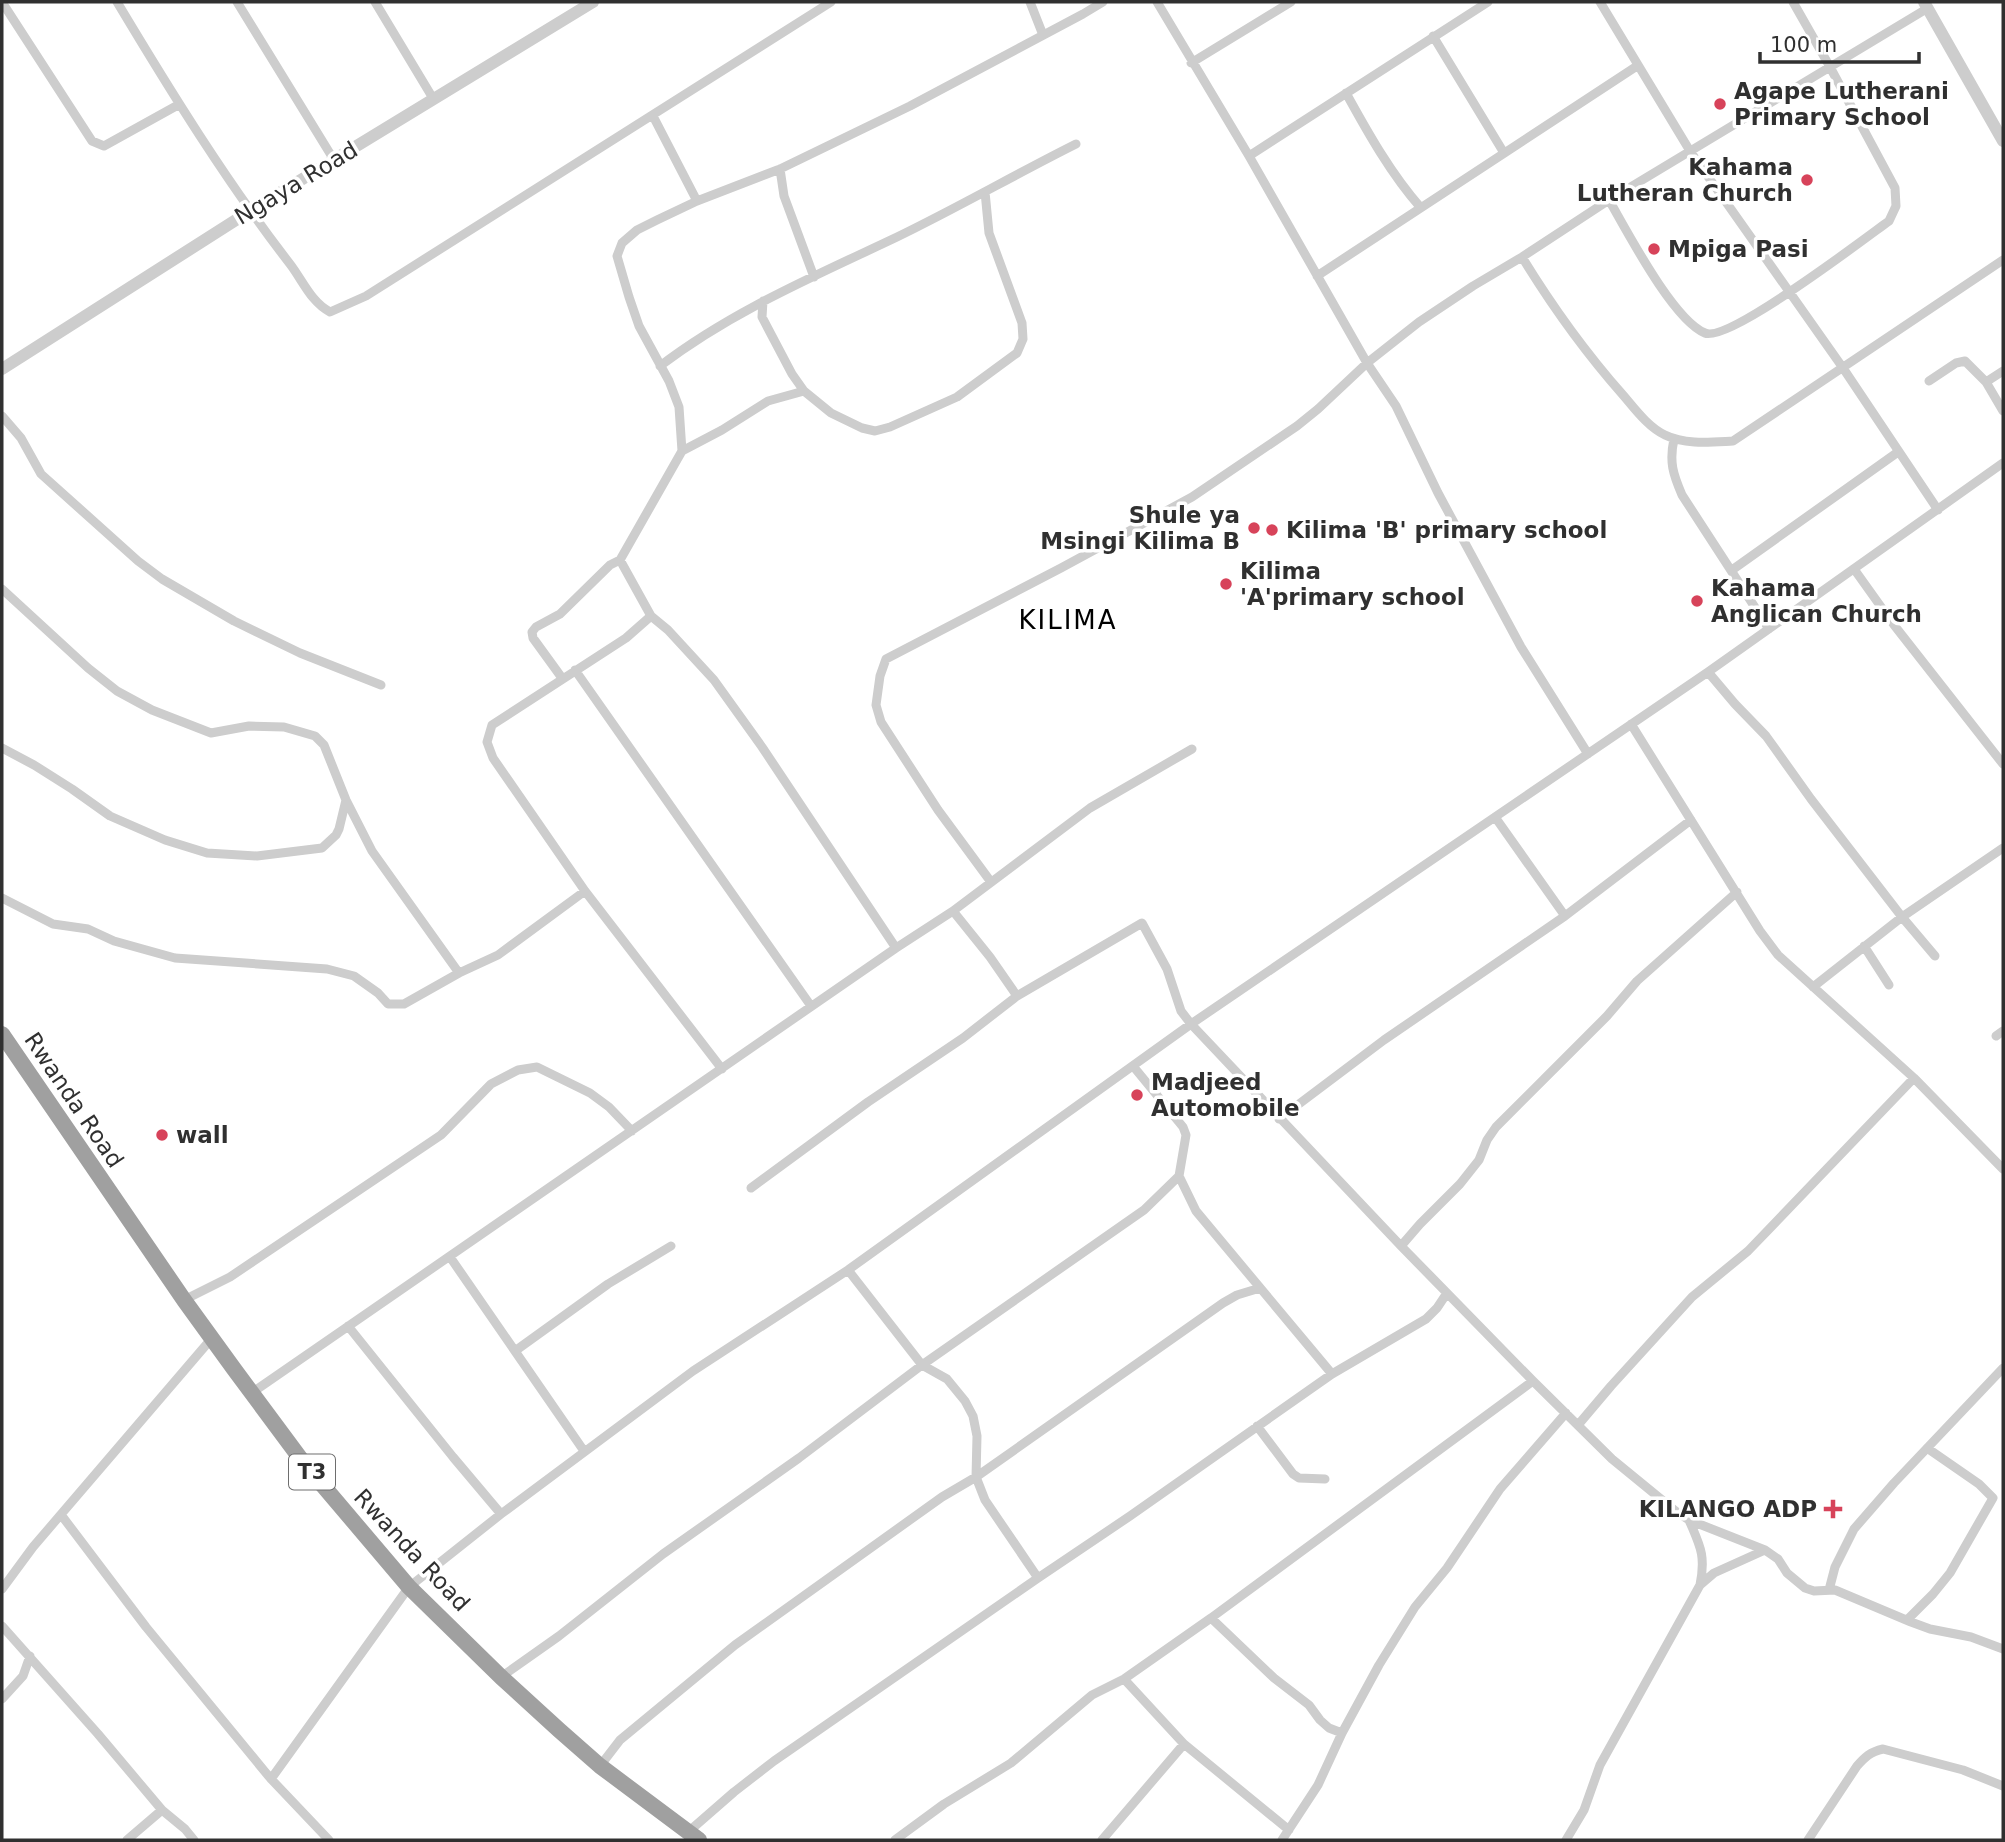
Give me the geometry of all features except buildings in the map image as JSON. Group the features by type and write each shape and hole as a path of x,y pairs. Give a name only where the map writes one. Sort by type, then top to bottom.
{"highway":[{"name":"Rwanda Road","path":"2,1034 184,1300 303,1462 409,1587 501,1677 600,1766 693,1836"}],"street":[{"path":"2,2 96,144 104,146 178,104"},
{"path":"117,2 178,104 250,211 313,299 330,312 366,296 831,2"},
{"path":"237,2 334,160"},
{"path":"375,2 434,100"},
{"path":"1030,2 1043,35"},
{"path":"682,451 679,407 669,381 639,326 617,256 622,243 637,230 697,201 780,169 910,106 1103,2"},
{"path":"1157,2 1367,363 1396,406 1438,493 1521,647 1587,754"},
{"path":"1191,63 1291,2"},
{"path":"1248,156 1488,2"},
{"path":"1600,2 1690,151 1843,368 1938,510"},
{"path":"1609,200 1642,258 1678,310 1704,333 1712,335 1728,329 1788,293 1889,221 1896,206 1895,188 1793,2"},
{"name":"Ngaya Road","path":"2,369 250,211 590,3"},
{"path":"991,882 938,810 881,722 876,705 880,676 886,659 1192,497 1297,426 1367,363 1419,322 1609,200 1926,5 2003,141"},
{"path":"1433,36 1504,153"},
{"path":"1317,276 1637,66"},
{"path":"1346,93 1392,170 1421,208"},
{"path":"653,116 697,201"},
{"path":"660,366 703,335 763,301 1076,145"},
{"path":"780,169 784,197 814,277"},
{"path":"763,301 762,317 792,374 804,391 831,413 862,428 875,431 957,397 1017,353 1023,339 1022,323 989,233 985,192"},
{"path":"1522,257 1560,316 1614,385 1655,429 1674,439 1712,443 1733,441 2003,260"},
{"path":"1929,381 1956,363 1965,361 1986,382 2003,411"},
{"path":"1986,382 2003,371"},
{"path":"562,678 533,638 532,632 560,614 610,565 620,560 682,451 768,401 804,391"},
{"path":"2,416 21,438 41,474 138,561 162,579 234,621 300,653 381,685"},
{"path":"1674,439 1671,456 1675,479 1682,495 1769,629"},
{"path":"1732,570 1898,452"},
{"path":"271,1779 409,1587 501,1514 693,1371 848,1270 1191,1024 1708,672 2003,463"},
{"path":"620,560 650,616 668,630 714,680 896,948"},
{"path":"1854,569 2003,764"},
{"path":"2,589 88,668 117,691 152,710 211,733 249,726 284,727 315,736 324,745 346,800 372,851 459,973"},
{"path":"650,616 626,638 492,725 487,742 493,758 585,891 722,1069"},
{"path":"575,670 811,1006"},
{"path":"1708,672 1766,736 1811,799 1935,956"},
{"path":"1631,724 1760,931 1778,955 1914,1078 2003,1169"},
{"path":"2,748 34,765 110,816 165,840 207,853 257,856 322,848 339,829 346,800"},
{"path":"253,1392 811,1006 953,911 1090,808 1192,749"},
{"path":"1495,817 1565,916"},
{"path":"1279,1119 1384,1040 1565,916 1691,820"},
{"path":"1813,987 1902,917 2003,848"},
{"path":"2,898 53,925 88,929 114,941 175,958 327,969 354,976 378,993 388,1004 404,1004 498,955 585,891"},
{"path":"1401,1246 1466,1177 1479,1160 1496,1127 1637,981 1737,892"},
{"path":"953,911 1017,996"},
{"path":"751,1188 868,1102 963,1038 1017,996 1142,922 1167,969 1181,1011 1191,1024 1401,1246 1612,1459 1689,1520 1765,1550 1778,1559 1797,1583 1814,1591 1835,1590 1930,1629 1971,1637 2003,1649"},
{"path":"1864,946 1889,985"},
{"path":"1133,1066 1186,1135 1179,1176 1196,1211 1332,1374"},
{"path":"184,1300 230,1277 441,1135 491,1084 518,1070 537,1067 590,1093 609,1107 632,1131"},
{"path":"1578,1425 1692,1297 1748,1251 1914,1078"},
{"path":"501,1677 922,1365 1144,1210 1179,1176"},
{"path":"515,1351 608,1284 671,1246"},
{"path":"450,1257 584,1451"},
{"path":"848,1270 922,1365 947,1379 965,1401 973,1416 978,1443 976,1477 985,1500 1038,1578"},
{"path":"600,1766 620,1740 735,1645 942,1497 976,1477 1223,1303 1237,1295 1260,1288"},
{"path":"693,1836 734,1792 775,1761 1332,1374 1426,1319 1447,1293"},
{"path":"348,1326 501,1514"},
{"path":"2,1589 33,1547 212,1338"},
{"path":"1829,1590 1835,1567 1854,1529 2003,1368"},
{"path":"895,1840 944,1804 1011,1763 1092,1695 1124,1679 1211,1618 1533,1381"},
{"path":"1282,1840 1318,1785 1342,1733 1379,1665 1415,1607 1447,1568 1500,1489 1566,1413"},
{"path":"1257,1426 1293,1474 1299,1478 1325,1479"},
{"path":"1907,1620 1950,1573 1993,1497 1927,1448"},
{"path":"62,1516 146,1627 271,1779 329,1840"},
{"path":"1566,1840 1584,1810 1600,1765 1700,1585 1704,1568 1703,1553 1689,1520"},
{"path":"1700,1585 1714,1573 1765,1550"},
{"path":"1211,1618 1265,1670 1309,1705 1329,1728 1342,1733"},
{"path":"2,1626 162,1811 185,1829 194,1840"},
{"path":"2,1699 23,1676 30,1656"},
{"path":"1124,1679 1184,1744 1289,1829"},
{"path":"1102,1840 1184,1744"},
{"path":"1808,1840 1857,1766 1874,1751 1882,1749 1964,1770 2003,1786"},
{"path":"127,1840 162,1811"}],"place":[{"name":"Agape Lutherani Primary School","path":"1720,104"},
{"name":"Kahama Lutheran Church","path":"1807,180"},
{"name":"Mpiga Pasi","path":"1654,249"},
{"name":"Shule ya Msingi Kilima B","path":"1254,528"},
{"name":"Kilima 'B' primary school","path":"1272,530"},
{"name":"Kilima 'A'primary school","path":"1226,584"},
{"name":"Kahama Anglican Church","path":"1697,601"},
{"name":"Madjeed Automobile","path":"1137,1095"},
{"name":"wall","path":"162,1135"},
{"name":"KILANGO ADP","path":"1833,1509"}],"district":[{"name":"KILIMA","path":"1068,620"}]}
